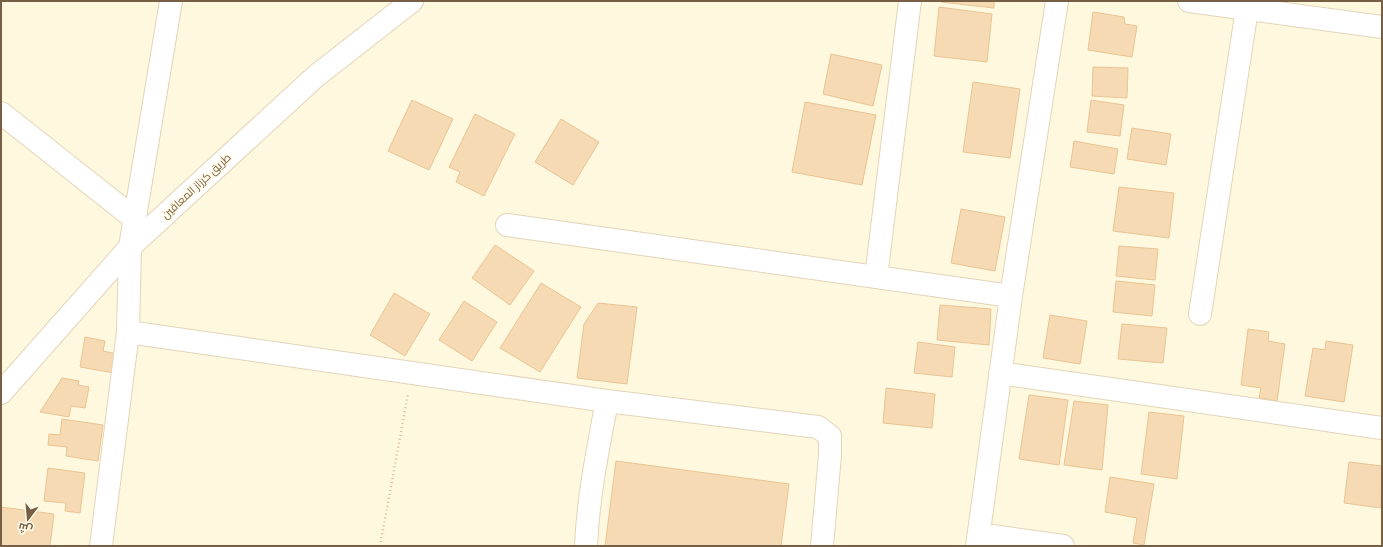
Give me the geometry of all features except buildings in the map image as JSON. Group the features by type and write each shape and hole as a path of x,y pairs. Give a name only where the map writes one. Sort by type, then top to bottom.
{"street":[{"path":"100,546 128,332 130,247 171,1"},
{"name":"طريق كرزاز المعاقين","path":"1,393 130,247 316,76 412,1"},
{"path":"876,277 910,1"},
{"path":"1057,1 1011,296 978,540 1063,546"},
{"path":"1189,1 1382,27"},
{"path":"1200,314 1247,9"},
{"path":"1,113 135,219"},
{"path":"507,225 1011,296"},
{"path":"128,332 607,402 818,427 830,436 830,455 822,546"},
{"path":"1000,373 1382,428"},
{"path":"586,546 587,517 596,457 607,402"}],"path":[{"path":"380,546 412,374"}]}
